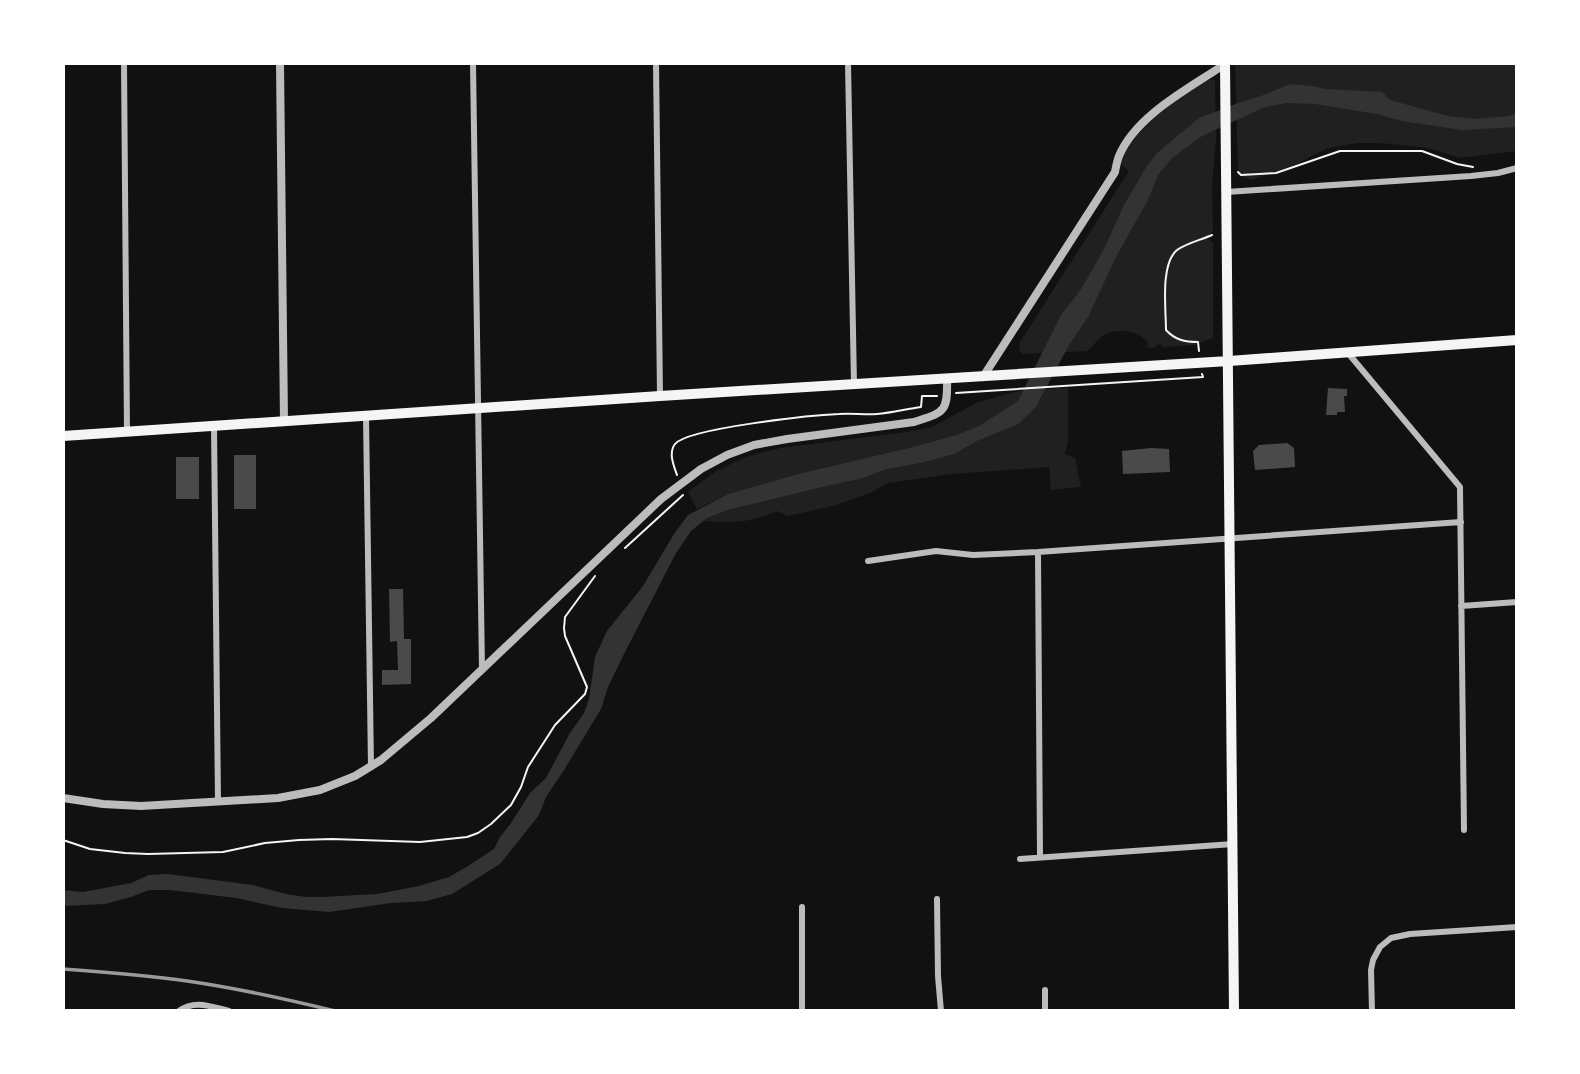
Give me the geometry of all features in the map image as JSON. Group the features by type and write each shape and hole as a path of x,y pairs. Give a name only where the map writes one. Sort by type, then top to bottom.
{"main road":[{"path":"1225,63 1230,192 1234,1011"},
{"path":"63,436 1517,340"}],"street":[{"path":"124,63 128,432"},
{"path":"280,63 284,421"},
{"path":"473,63 482,670"},
{"path":"656,63 660,396"},
{"path":"848,63 854,385"},
{"path":"983,377 1115,172 1119,156 1135,132 1172,98 1225,63"},
{"path":"1230,192 1471,176 1517,169"},
{"path":"1346,352 1460,487 1464,830"},
{"path":"63,797 89,803 127,806 278,798 306,794 328,787 371,767 431,718 661,499 701,469 722,457 754,445 914,422 931,416 945,407 948,395 947,379"},
{"path":"366,416 371,767"},
{"path":"214,426 218,802"},
{"path":"868,561 936,551 973,555 1038,552 1461,522"},
{"path":"1038,552 1040,857"},
{"path":"1461,606 1517,602"},
{"path":"1020,859 1233,844"},
{"path":"937,899 941,1011"},
{"path":"802,906 802,1011"},
{"path":"1371,1011 1373,961 1380,947 1391,938 1410,934 1517,927"},
{"path":"1045,990 1045,1011"},
{"path":"179,1011 202,1004 229,1011"}],"path":[{"path":"1230,192 1235,169 1241,175 1276,173 1340,151 1422,151 1457,164 1476,167"},
{"path":"1198,342 1172,337 1166,330 1166,275 1170,260 1177,250 1212,235"},
{"path":"965,391 1203,377"},
{"path":"618,554 685,493 671,454 677,442 687,437 724,429 790,418 876,414 920,407 922,396 932,396"},
{"path":"63,840 90,849 171,854 223,852 288,841 332,839 420,842 478,834 511,805 528,767 555,725 585,694 587,687 565,636 565,617 599,571"}],"shaded area":[{"path":"1235,63 1517,63 1517,151 1460,158 1428,148 1358,143 1328,148 1294,165 1251,180 1238,172"},
{"path":"1207,80 1215,81 1213,231 1206,238 1213,242 1213,338 1196,345 1162,347 1161,344 1149,348 1148,343 1139,336 1116,331 1102,337 1087,351 1023,354 1019,351 1020,342 1129,171 1119,162 1127,149 1158,115"},
{"path":"1290,84 1382,92 1390,100 1448,116 1475,119 1517,113 1517,127 1462,130 1315,104 1287,103 1265,107 1202,136 1172,158 1158,175 1088,317 1069,345 1036,407 1018,424 954,454 728,510 707,518 691,531 676,553 624,654 601,709 546,797 539,815 500,864 452,894 427,901 329,912 282,908 236,898 170,890 149,890 105,904 63,906 63,890 83,892 131,883 149,875 168,874 253,885 306,897 377,894 449,877 494,849 530,793 546,778 584,713 589,699 595,657 607,631 643,586 688,515 728,494 956,435 979,426 1018,401 1061,315 1082,288 1124,205 1157,153 1199,118"},
{"path":"1068,388 1068,441 1065,454 1075,458 1081,487 1051,490 1049,467 952,474 888,483 870,493 833,506 788,516 777,511 741,521 704,521 728,510 954,454 1036,407 1046,389"},
{"path":"1023,390 1018,401 1002,412 979,426 956,435 728,494 697,509 688,492 715,472 745,457 780,448 932,427 978,402"}],"building":[{"path":"1328,388 1347,389 1347,396 1344,396 1345,412 1326,415"},
{"path":"1287,443 1294,448 1295,467 1255,470 1253,451 1259,445"},
{"path":"1169,449 1170,472 1123,474 1122,451"},
{"path":"234,455 256,455 256,509 234,509"},
{"path":"176,457 199,457 199,499 176,499"},
{"path":"389,589 403,589 404,639 411,639 411,684 382,685 382,670 398,670 397,641 390,642"}],"railway":[{"path":"63,969 140,975 205,984 335,1011"}]}
